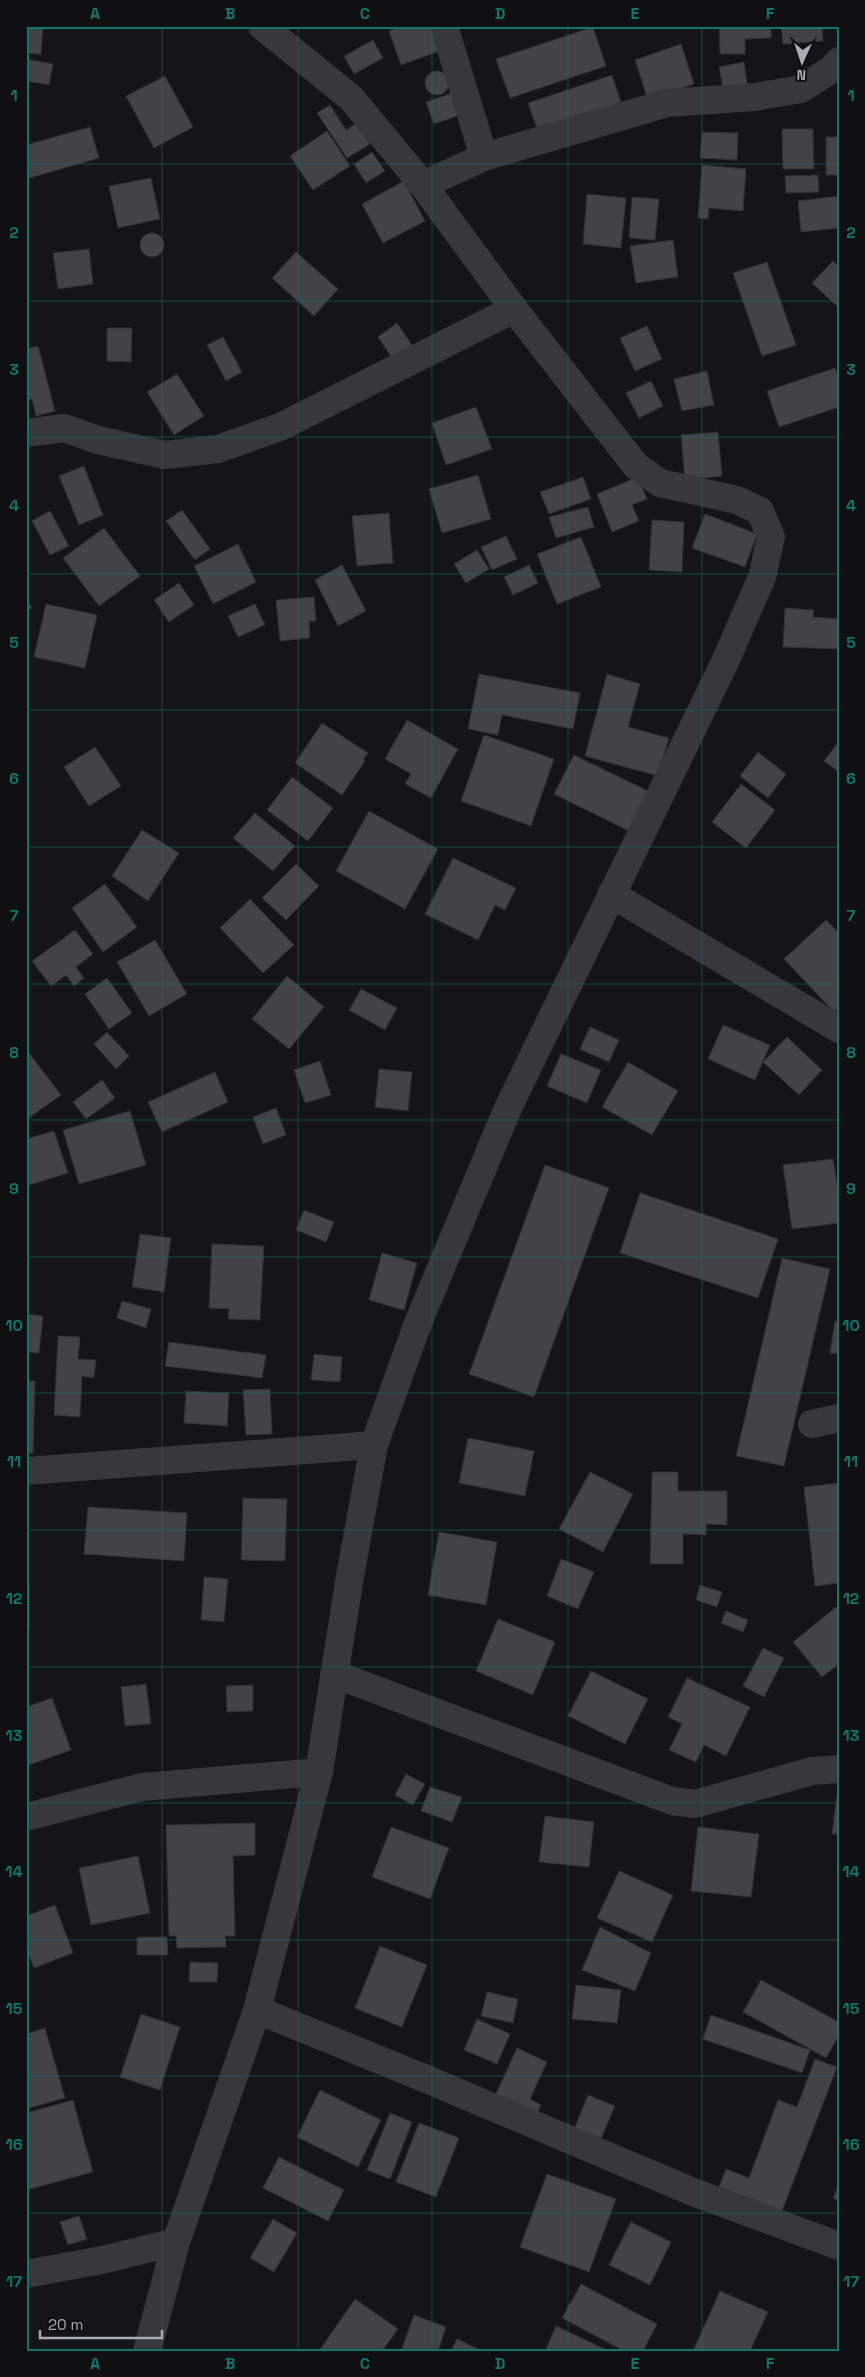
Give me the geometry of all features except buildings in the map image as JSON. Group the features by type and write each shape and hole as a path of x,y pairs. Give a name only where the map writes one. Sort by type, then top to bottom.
{"street":[{"path":"147,2351 176,2242 257,2010 319,1772 374,1445 418,1323 508,1108 724,664 762,577 771,537 760,511 737,500 660,483 636,466 514,309 423,185 351,98 262,26"},
{"path":"444,26 484,157"},
{"path":"423,185 484,157 667,103 755,97 801,88 832,69 839,61"},
{"path":"26,433 64,428 98,440 165,455 218,449 280,427 514,309"},
{"path":"611,894 839,1029"},
{"path":"812,1424 839,1418"},
{"path":"26,1471 374,1445"},
{"path":"334,1674 672,1801 696,1804 812,1771 839,1769"},
{"path":"26,1817 142,1787 319,1772"},
{"path":"257,2010 424,2078 693,2192 839,2246"},
{"path":"26,2274 102,2260 176,2242"}]}
